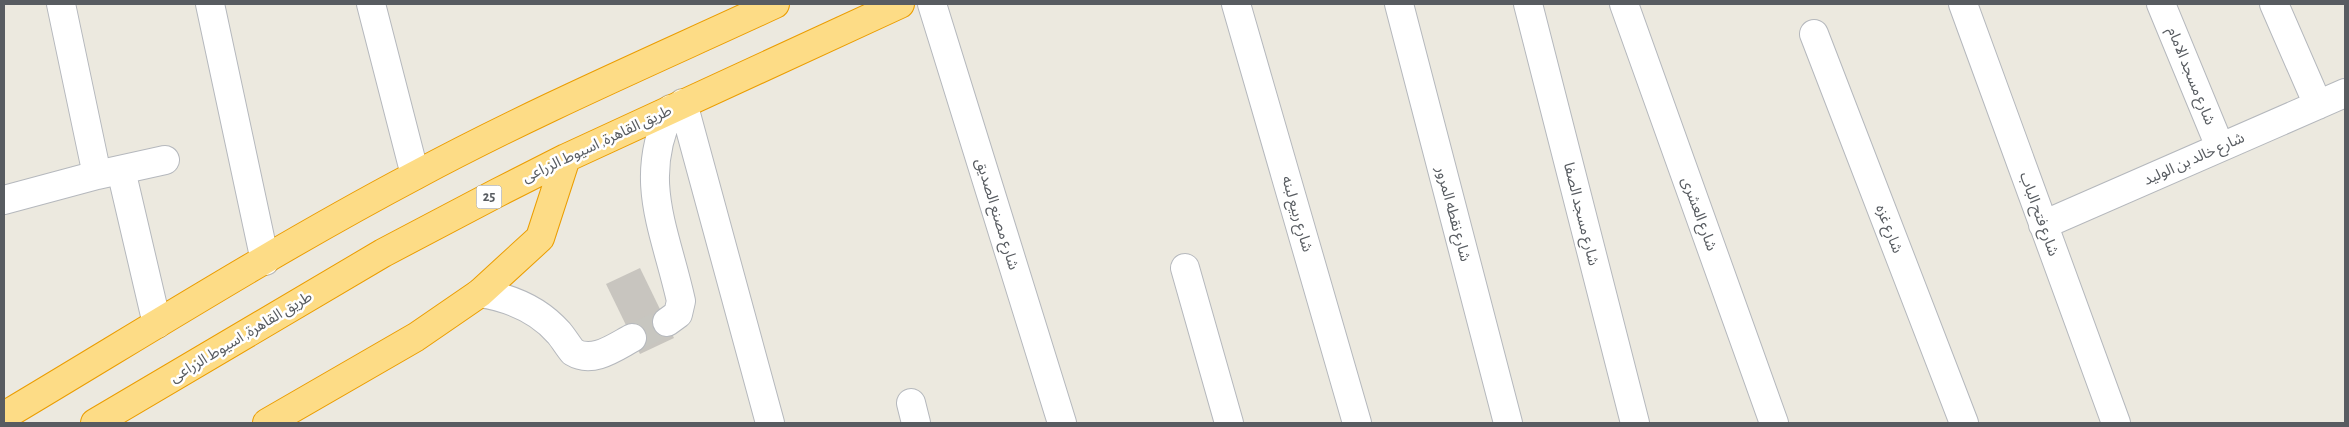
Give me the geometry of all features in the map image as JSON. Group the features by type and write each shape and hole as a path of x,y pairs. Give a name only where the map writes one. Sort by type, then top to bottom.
{"highway":[{"path":"4,416 157,324 415,175 553,106 776,4"},
{"name":"طريق القاهرة, اسيوط الزراعى","path":"95,423 383,254 566,158 900,4"},
{"path":"267,423 416,337 480,293 540,238 566,158"}],"street":[{"path":"61,4 109,172 157,324"},
{"path":"210,4 265,261"},
{"path":"371,4 415,175"},
{"name":"شارع مصنع الصديق","path":"932,4 1062,423"},
{"name":"شارع ربيع لبنه","path":"1236,4 1357,423"},
{"name":"شارع نقطه المرور","path":"1399,4 1508,423"},
{"name":"شارع مسجد الصفا","path":"1528,4 1635,423"},
{"name":"شارع العشرى","path":"1624,4 1774,423"},
{"name":"شارع فتح الباب","path":"1963,4 2116,423"},
{"name":"شارع مسجد الامام","path":"2161,4 2220,148"},
{"path":"2274,4 2318,105"},
{"name":"شارع غزه","path":"1814,34 1964,423"},
{"name":"شارع خالد بن الوليد","path":"2043,225 2345,93"},
{"path":"667,322 678,314 681,301 656,199 654,166 657,146 677,106"},
{"path":"677,106 770,423"},
{"path":"4,200 109,172 165,160"},
{"path":"1185,268 1229,423"},
{"path":"480,293 517,302 533,311 547,321 573,352 579,355 595,356 632,338"}],"building":[{"path":"640,268 674,338 640,354 606,284"}],"tunnel":[{"path":"632,338 667,322"}]}
